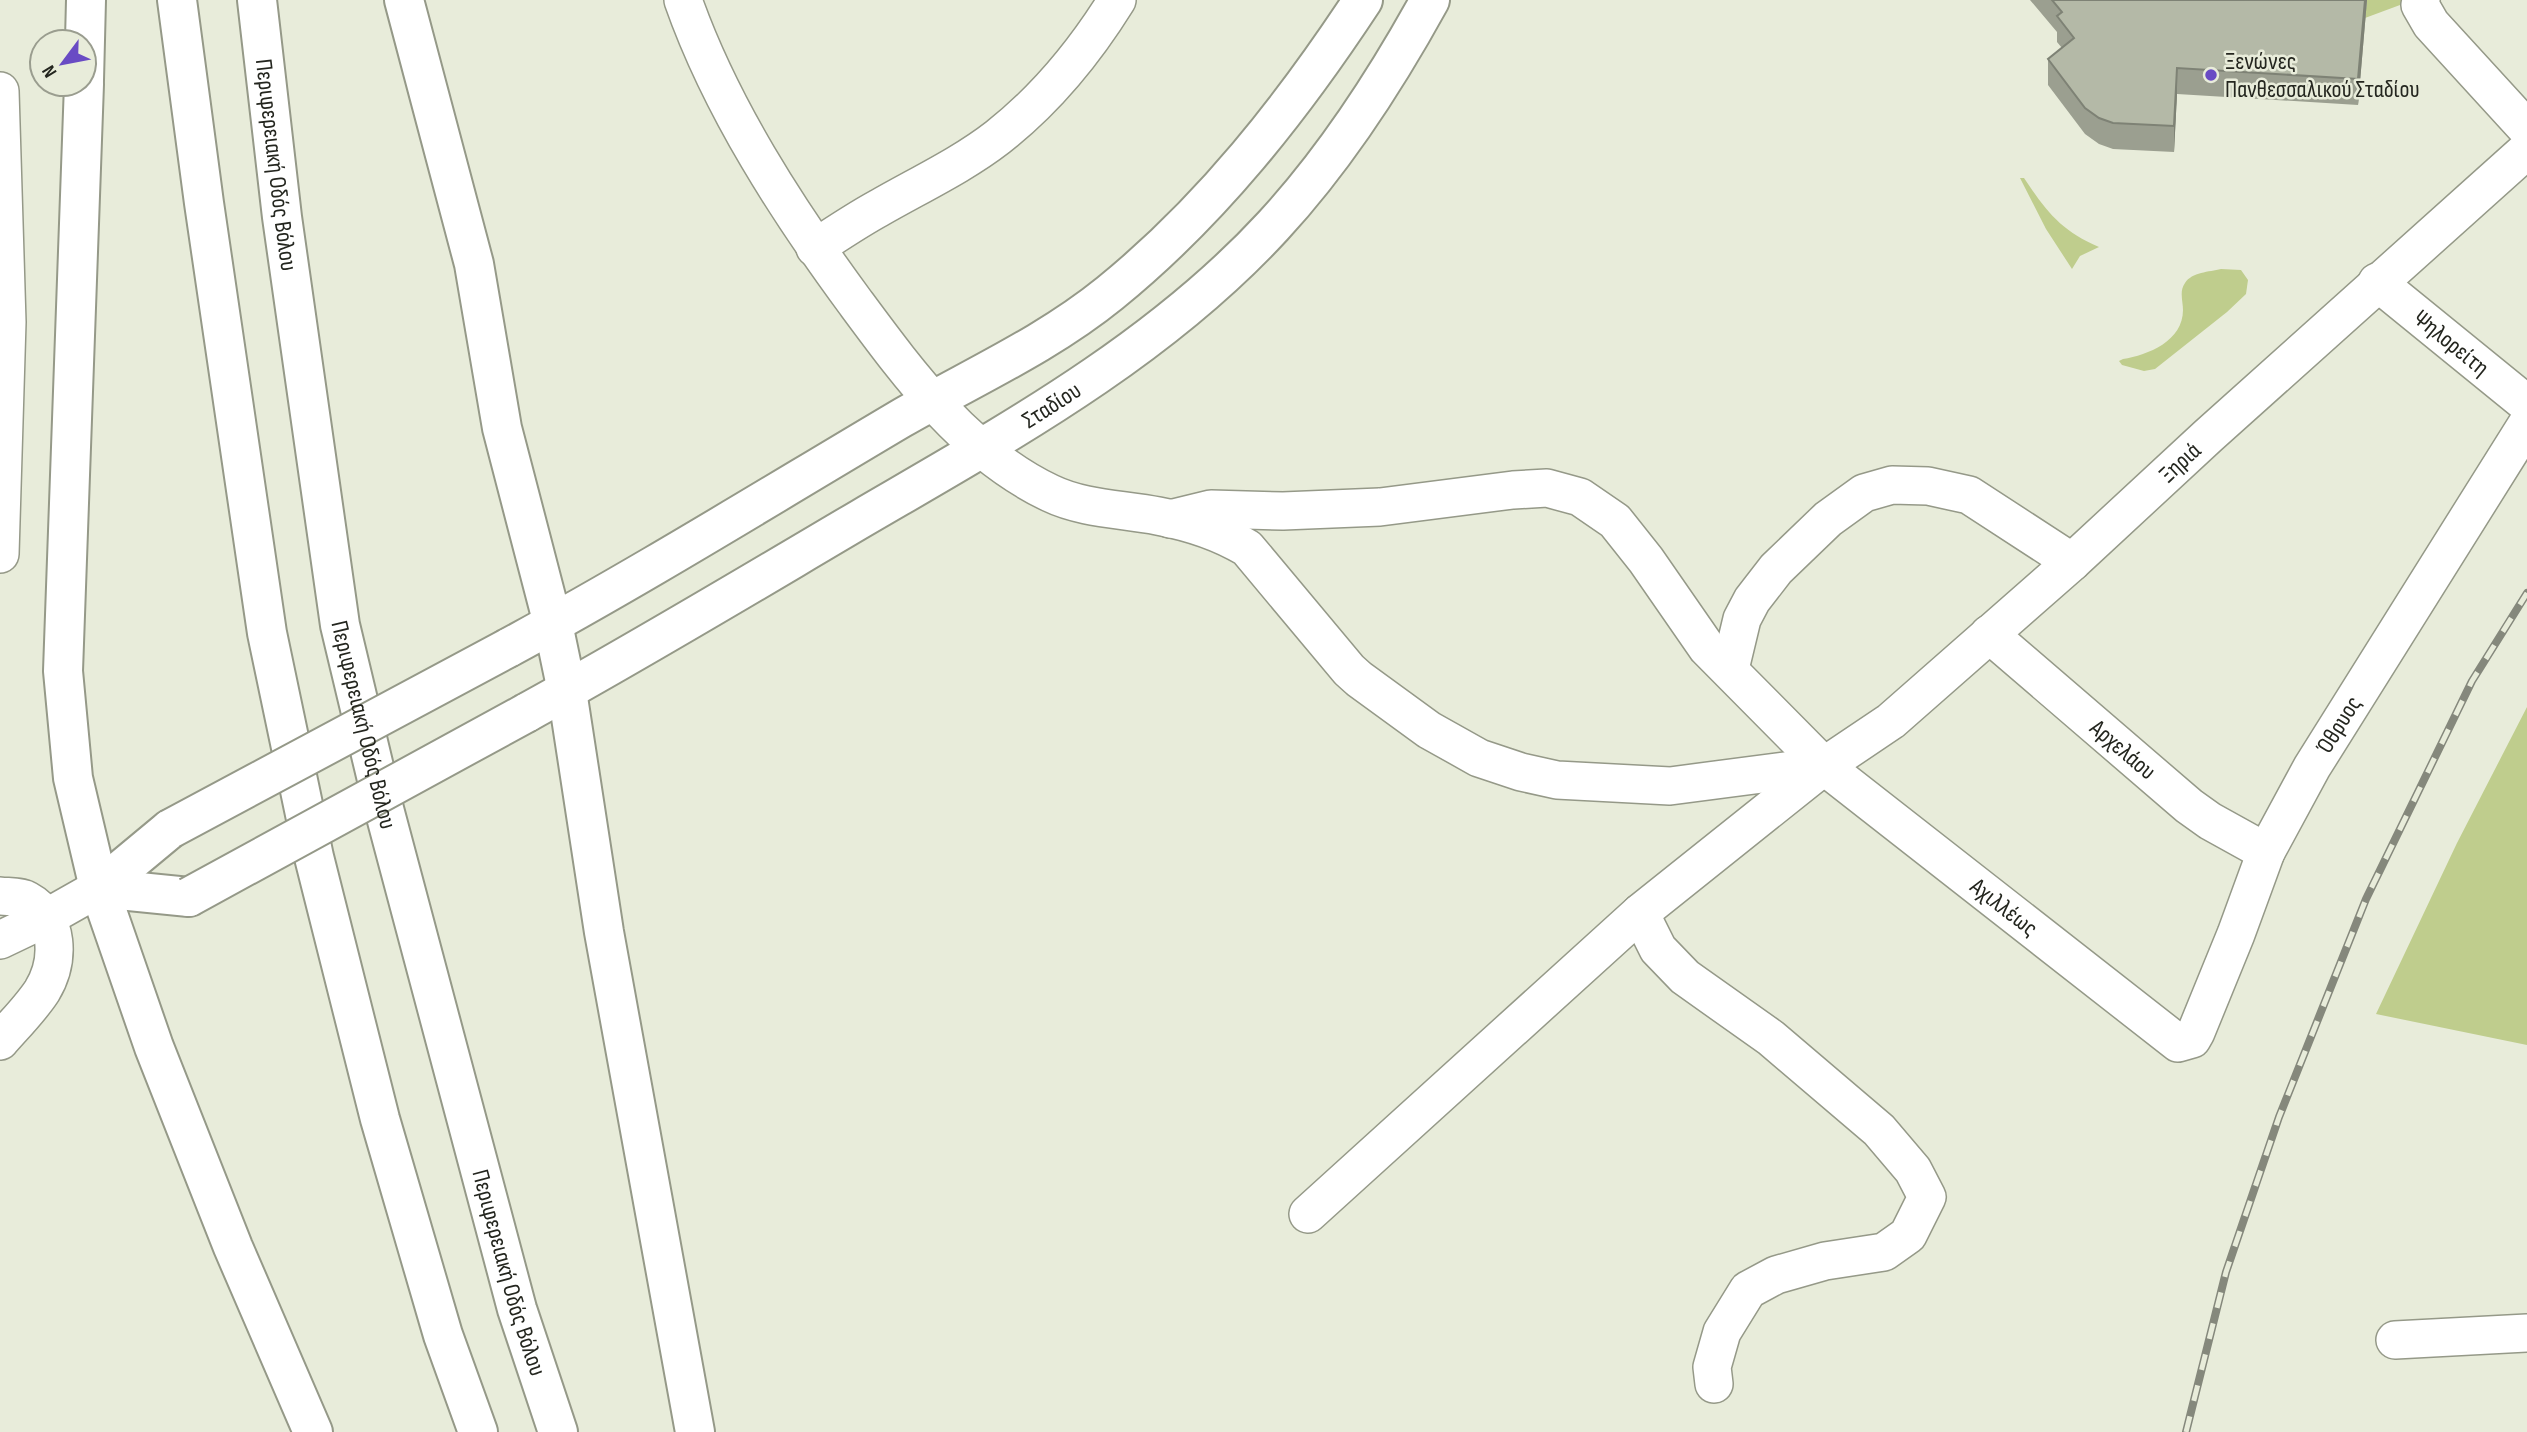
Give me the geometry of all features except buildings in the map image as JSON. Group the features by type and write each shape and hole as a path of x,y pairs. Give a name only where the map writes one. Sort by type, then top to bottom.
{"main road":[{"path":"85,28 86,0"},
{"path":"177,0 267,633 314,857 380,1119 443,1335 478,1432"},
{"name":"Περιφερειακή Οδός Βόλου","path":"257,0 284,231 340,625 384,809 517,1309 558,1432"},
{"path":"404,0 474,264 502,428 553,624 567,691 604,932 695,1432"},
{"path":"99,888 170,829 553,624 931,401 1017,355 1074,320 1152,256 1199,211 1261,141 1319,67 1363,0"},
{"name":"Σταδίου","path":"99,888 189,897 567,691 1072,393 1164,326 1272,227 1353,126 1403,50 1430,0"},
{"path":"83,98 63,671 73,778 99,888 164,1072 233,1247 313,1432"}],"street":[{"path":"684,0 695,33 724,96 815,248 931,401 981,449 1038,486 1069,501 1170,519 1213,530 1247,548 1349,670 1429,730 1488,762 1557,780 1670,786 1824,766"},
{"path":"815,248 999,137 1060,77 1117,0"},
{"path":"2421,0 2420,5 2431,24 2527,129"},
{"path":"0,91 7,322 0,554"},
{"name":"Ξηριά","path":"1308,1214 1640,913 1824,766 1892,721 2072,562 2377,282 2527,150"},
{"name":"Ψηλορείτη","path":"2377,282 2527,404"},
{"name":"Όθρυος","path":"2185,1043 2192,1039 2196,1032 2266,852 2312,767 2527,424"},
{"path":"1730,669 1742,619 1752,600 1776,569 1828,519 1864,493 1892,485 1904,485 1928,486 1969,495 2072,562"},
{"name":"Αχιλλέως","path":"1170,519 1212,509 1283,511 1380,507 1513,490 1547,488 1572,494 1615,521 1646,560 1707,648 1824,766 2174,1042 2185,1043"},
{"name":"Αρχελάου","path":"1989,634 2189,806 2210,821 2266,852"},
{"path":"0,940 99,888"},
{"path":"0,896 26,899 46,918 54,940 55,953 42,990 0,1041"},
{"path":"1640,913 1658,949 1685,977 1771,1038 1880,1130 1913,1171 1927,1197 1908,1235 1884,1252 1825,1261 1776,1275 1748,1290 1722,1332 1712,1367 1714,1384"},
{"path":"2395,1340 2527,1333"}],"green space":[{"path":"2367,0 2403,0 2400,5 2365,18"},
{"path":"2020,178 2024,178 2047,210 2064,227 2099,247 2080,256 2072,269 2046,229"},
{"path":"2221,269 2241,270 2248,280 2246,294 2155,369 2144,371 2122,365 2119,361 2153,350 2171,338 2181,321 2182,289 2188,279"},
{"path":"2527,707 2527,1045 2376,1014 2457,843"}],"railway":[{"path":"2186,1432 2226,1272 2279,1117 2366,899 2472,681 2527,593"}],"place":[{"name":"Ξενώνες Πανθεσσαλικού Σταδίου","path":"2211,75"}]}
